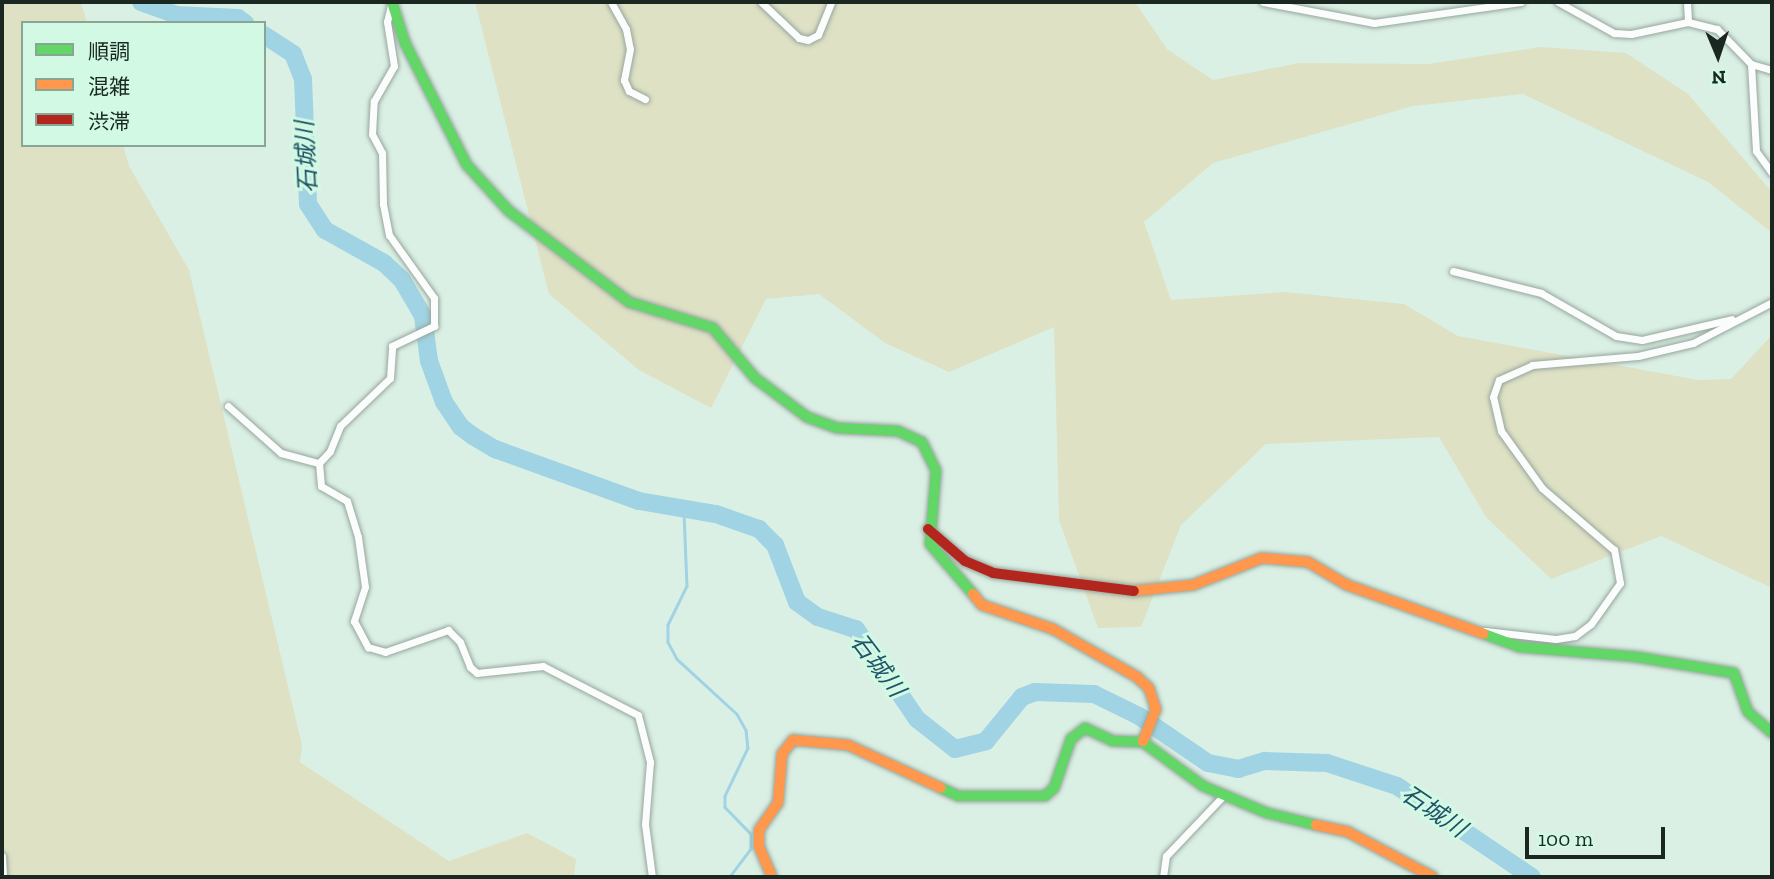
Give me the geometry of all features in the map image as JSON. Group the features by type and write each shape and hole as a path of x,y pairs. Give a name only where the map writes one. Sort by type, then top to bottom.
{"street":[{"path":"392,2 387,22 394,66 374,101 372,134 382,153 383,204 389,235 434,298 437,317 430,331 392,346 390,379 340,426 319,463 321,486 346,501 358,537 365,587 354,621 368,647 385,652 448,630 460,642 470,667 477,673 543,666 638,715 650,762 645,824 652,877"},
{"path":"392,2 405,43 467,165 509,211 629,302 713,328 755,378 807,417 837,428 898,430 922,442 933,457 936,471 928,529 930,544 954,568 974,598 1085,644 1137,677 1149,688 1154,715 1144,740"},
{"path":"611,2 626,29 630,49 624,80 629,90 645,99"},
{"path":"761,2 799,38 808,40 818,35 831,2"},
{"path":"1263,2 1374,23 1521,2"},
{"path":"1558,2 1614,33 1688,22 1717,29 1751,64 1772,69"},
{"path":"1687,2 1688,22"},
{"path":"1751,64 1756,151 1772,173"},
{"path":"1453,271 1541,293 1616,336 1643,340 1742,316"},
{"path":"1468,628 1556,639 1575,636 1591,624 1620,583 1614,550 1542,488 1502,432 1493,397 1499,380 1532,365 1639,356 1693,343 1772,302"},
{"path":"228,406 281,453 319,463"},
{"path":"928,529 965,561 993,573 1149,593 1193,585 1262,558 1308,562 1347,585 1518,647 1637,657 1734,673 1748,712 1772,733"},
{"path":"772,877 759,846 760,830 778,803 782,754 793,740 848,745 958,796 985,799 1045,796 1061,778 1078,730 1085,728 1114,741 1144,740 1165,762 1224,795 1268,813 1348,832 1433,877"},
{"path":"1163,877 1166,856 1224,795"},
{"path":"2,856 3,877"}],"green space":[{"path":"2,2 81,2 86,21 21,21 21,147 124,147 129,166 189,270 302,745 300,762 449,861 527,833 576,859 574,877 2,877"},
{"path":"475,2 1135,2 1167,49 1213,80 1299,63 1428,64 1541,47 1626,53 1688,94 1772,192 1772,233 1708,182 1523,94 1413,106 1213,163 1144,222 1171,300 1285,292 1404,304 1458,336 1698,380 1731,379 1772,335 1772,588 1661,536 1551,579 1486,517 1439,437 1266,444 1181,525 1141,627 1098,628 1059,520 1054,327 949,372 885,343 819,294 766,299 711,408 639,370 549,294"}],"waterway":[{"name":"石城川","path":"141,2 176,15 238,18 242,21"},
{"name":"石城川","path":"266,36 293,54 303,79 308,204 325,230 384,263 402,280 423,316 429,361 444,402 461,427 473,436 495,449 639,501 716,514 759,529 775,545 797,602 818,617 856,629 917,719 955,749 986,741 1022,697 1035,692 1094,694 1139,716 1208,763 1238,769 1265,761 1327,763 1397,786 1532,877"},
{"path":"684,512 687,586 668,625 668,642 677,659 737,714 746,730 748,748 725,796 725,807 751,834 751,849 730,877"}],"traffic: fast":[{"path":"392,2 405,43 467,165 509,211 629,302 713,328 755,378 807,417 837,428 898,431 922,442 936,471 930,544 973,594"},
{"path":"1484,634 1519,647 1637,657 1734,673 1748,712 1772,733"},
{"path":"941,788 958,796 1045,796 1054,788 1071,739 1085,728 1113,741 1143,742 1203,786 1267,813 1316,825"}],"traffic: slow":[{"path":"1134,591 1193,585 1262,558 1308,562 1347,585 1484,634"},
{"path":"973,594 982,605 1053,629 1137,677 1149,688 1156,709 1143,742"},
{"path":"772,877 759,846 759,830 778,803 782,754 793,740 848,745 941,788"},
{"path":"1316,825 1348,832 1433,877"}],"traffic: jam":[{"path":"928,529 965,561 993,573 1134,591"}]}
